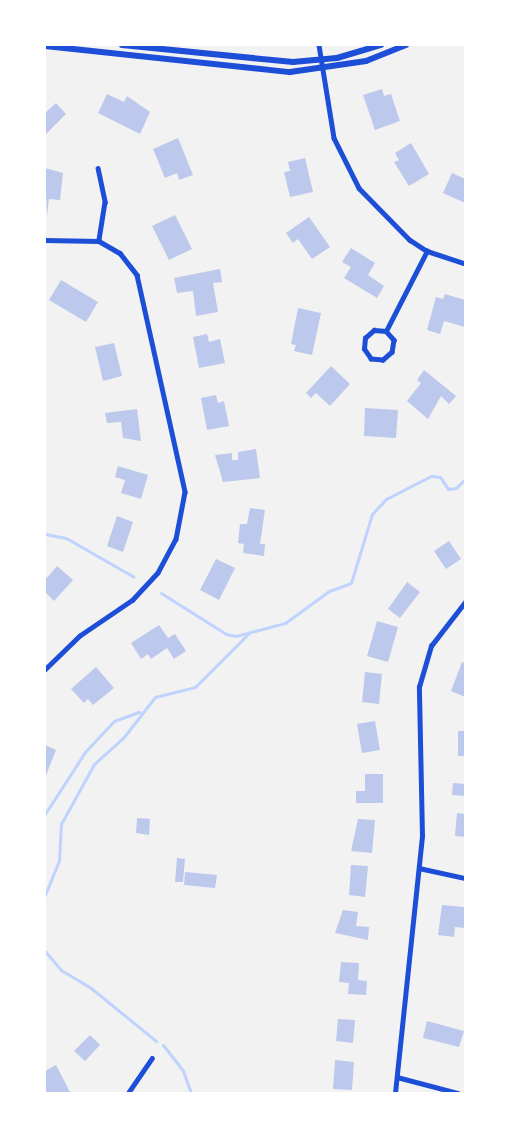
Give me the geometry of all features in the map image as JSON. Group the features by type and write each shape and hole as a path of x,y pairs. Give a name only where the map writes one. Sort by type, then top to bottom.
{"main road":[{"path":"122,45 242,59 322,59 381,45"},
{"path":"45,46 239,69 323,70 395,50 406,45"}],"street":[{"path":"319,45 329,117 346,167 384,219 427,251 465,264"},
{"path":"98,168 105,202 98,241"},
{"path":"45,240 98,241 125,258 142,288 183,472 183,511 169,556 148,585 80,636 45,670"},
{"path":"386,331 427,251"},
{"path":"374,330 386,331 394,340 392,352 383,360 372,359 364,350 365,338 374,330"},
{"path":"395,1093 419,868 422,817 419,687 431,646 465,602"},
{"path":"419,868 465,878"},
{"path":"128,1093 152,1058"},
{"path":"397,1077 458,1093"}],"building":[{"path":"382,89 384,96 391,94 400,121 375,130 363,95"},
{"path":"107,94 124,102 127,96 150,112 140,134 98,113"},
{"path":"56,103 66,114 45,135 45,113"},
{"path":"178,138 193,175 179,180 177,173 165,178 153,149"},
{"path":"411,143 429,174 409,186 394,162 399,160 395,153"},
{"path":"305,158 313,192 290,197 284,172 290,171 288,162"},
{"path":"45,168 63,173 60,200 49,199 47,216"},
{"path":"452,173 465,179 465,203 443,193"},
{"path":"175,215 192,249 169,260 152,226"},
{"path":"309,217 330,247 312,259 298,239 293,243 286,233"},
{"path":"351,248 375,263 368,275 384,286 377,298 344,278 351,267 342,262"},
{"path":"220,269 222,282 213,283 218,312 196,316 193,291 177,293 174,278"},
{"path":"61,280 98,302 86,322 49,300"},
{"path":"445,294 465,300 465,327 444,321 440,334 427,330 436,297 443,299"},
{"path":"298,308 321,313 312,355 294,351 296,345 291,344"},
{"path":"207,334 209,342 220,339 225,363 199,368 193,337"},
{"path":"114,343 122,376 103,381 95,347"},
{"path":"331,366 350,384 330,406 316,393 311,398 306,393"},
{"path":"424,370 456,396 449,404 441,396 428,419 407,401 421,383 417,380"},
{"path":"216,395 218,403 224,401 229,426 207,430 201,398"},
{"path":"365,408 398,410 396,438 364,436"},
{"path":"137,409 141,441 123,438 121,422 107,423 105,413"},
{"path":"256,449 260,478 223,482 215,455 232,453 232,460 238,460 238,452"},
{"path":"118,466 148,475 141,499 121,493 125,480 115,477"},
{"path":"250,508 265,510 260,544 265,544 264,556 243,553 244,544 238,543 240,524 247,524"},
{"path":"117,516 133,522 123,552 107,546"},
{"path":"449,541 461,559 446,569 434,551"},
{"path":"216,559 235,568 219,600 200,590"},
{"path":"57,566 73,580 54,601 45,592 45,580"},
{"path":"407,582 420,592 400,618 388,609"},
{"path":"377,621 398,627 388,662 367,656"},
{"path":"159,625 168,638 175,634 186,651 174,659 167,648 151,659 148,654 141,659 131,643"},
{"path":"462,662 465,663 465,697 451,691"},
{"path":"96,667 114,688 93,705 88,699 84,703 71,689"},
{"path":"365,672 382,674 379,704 362,702"},
{"path":"375,721 380,750 362,753 357,724"},
{"path":"458,731 465,731 465,756 458,756"},
{"path":"45,745 56,750 45,778"},
{"path":"365,774 383,774 383,803 356,803 356,791 365,791"},
{"path":"453,783 465,784 465,796 452,795"},
{"path":"457,813 465,814 465,837 455,836"},
{"path":"137,818 150,819 149,835 136,833"},
{"path":"358,819 375,820 372,853 351,851"},
{"path":"177,858 185,859 183,882 175,882"},
{"path":"351,865 368,866 365,897 349,895"},
{"path":"185,872 217,875 215,888 184,885"},
{"path":"442,905 464,907 465,928 455,927 454,937 438,935"},
{"path":"343,910 358,912 356,926 369,927 368,940 335,933"},
{"path":"341,962 359,963 358,980 367,981 366,995 348,994 349,983 339,982"},
{"path":"338,1019 355,1020 353,1043 336,1041"},
{"path":"427,1021 464,1031 459,1047 423,1038"},
{"path":"90,1035 100,1045 85,1061 74,1051"},
{"path":"335,1060 354,1062 352,1090 333,1089"},
{"path":"56,1065 70,1092 68,1093 45,1093 45,1071"}],"waterway":[{"path":"161,593 226,634 236,636 285,623 329,591 351,583 372,514 386,499 431,476 440,477 448,489 456,488 465,479"},
{"path":"45,534 66,538 134,577"},
{"path":"45,895 59,860 61,824 94,764 123,738 155,697 195,687 249,633"},
{"path":"45,814 85,752 114,721 139,712"},
{"path":"45,951 61,970 91,988 156,1041"},
{"path":"163,1045 183,1071 191,1093"}]}
